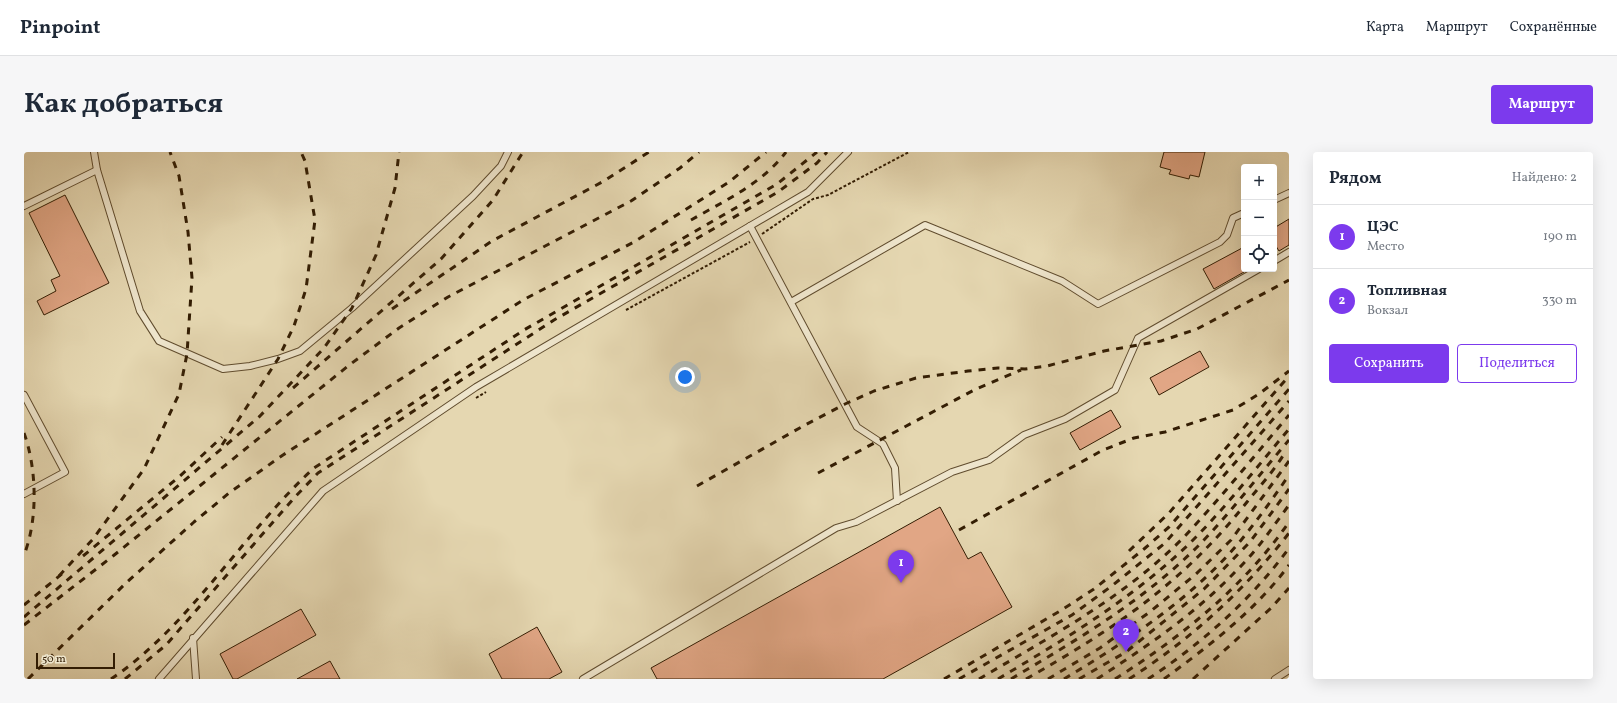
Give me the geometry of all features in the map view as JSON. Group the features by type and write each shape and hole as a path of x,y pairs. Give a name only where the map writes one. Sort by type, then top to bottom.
{"lane":[{"path":"94,152 97,170 140,311 159,341 223,369 250,366 278,359 300,351 352,308 473,196 501,166 508,152"},
{"path":"159,679 193,638 323,491 476,387 808,192 848,152"},
{"path":"24,206 97,170"},
{"path":"1277,199 1289,193"},
{"path":"791,302 925,225 1062,281 1098,304 1220,242 1227,235 1234,218 1241,214"},
{"path":"750,226 857,427 883,444 895,468 897,501"},
{"path":"1277,258 1289,252"},
{"path":"582,679 836,528 856,522 952,472 989,460 1024,434 1065,420 1115,390 1138,338 1254,272"},
{"path":"24,395 66,472 24,494"},
{"path":"193,638 196,679"},
{"path":"1275,679 1289,670"}],"path":[{"path":"621,312 757,238 813,200 828,195 909,152"},
{"path":"475,399 488,391"}],"building":[{"path":"1164,152 1205,152 1199,177 1190,175 1189,179 1169,174 1171,170 1160,167"},
{"path":"65,195 109,283 44,315 37,301 56,291 51,280 60,276 29,213"},
{"path":"1289,219 1289,245 1279,251 1277,248 1277,226"},
{"path":"1241,249 1241,272 1244,272 1214,289 1203,269"},
{"path":"1200,351 1209,367 1159,395 1150,378"},
{"path":"1111,410 1121,427 1080,450 1070,433"},
{"path":"940,507 968,559 981,552 1012,607 883,679 657,679 651,668"},
{"path":"301,609 316,635 237,679 233,679 220,654"},
{"path":"537,627 562,672 549,679 502,679 489,654"},
{"path":"330,661 340,679 297,679"}],"railway":[{"path":"59,576 93,539 144,469 179,394 187,354 192,278 188,232 179,176 170,152"},
{"path":"222,445 278,359 294,326 306,289 315,220 305,161 301,152"},
{"path":"24,617 260,416 324,348 352,308 376,255 395,188 399,152"},
{"path":"293,388 441,259 493,200 523,152"},
{"path":"392,309 492,241 604,181 649,152"},
{"path":"24,625 113,556 348,366 399,328 448,297 631,201 680,168 699,152"},
{"path":"28,679 126,583 229,493 283,455 523,300 634,242 729,182 766,152"},
{"path":"691,220 754,183 786,152"},
{"path":"111,679 166,633 216,578 263,521 314,468 524,330 777,184 817,152"},
{"path":"125,679 166,645 294,498 318,473 554,320 778,192 817,163 827,152"},
{"path":"697,486 805,425 874,391 916,378 998,368 1025,369 1047,366 1104,351 1161,341 1197,329 1289,280"},
{"path":"818,473 974,390 1021,370"},
{"path":"959,530 1103,450 1134,438 1165,432 1233,410 1259,394 1289,371"},
{"path":"1129,551 1169,513 1289,376"},
{"path":"944,679 1060,611 1094,589 1144,549 1169,527 1289,389"},
{"path":"959,679 1072,615 1113,585 1165,543 1289,401"},
{"path":"979,679 1086,615 1137,579 1161,559 1211,508 1289,415"},
{"path":"998,679 1096,618 1165,566 1214,518 1289,429"},
{"path":"24,433 31,462 34,494 32,526 24,555"},
{"path":"83,556 180,476 222,437"},
{"path":"1011,679 1105,621 1171,571 1205,539 1289,440"},
{"path":"1026,679 1089,642 1146,602 1172,580 1198,557 1223,531 1276,467 1284,454"},
{"path":"1048,679 1100,648 1151,611 1196,574 1231,540 1289,461"},
{"path":"1064,679 1136,633 1182,599 1203,580 1242,539 1289,475"},
{"path":"1079,679 1126,652 1204,589 1250,542 1289,489"},
{"path":"1097,679 1134,655 1187,616 1220,587 1264,540 1289,505"},
{"path":"1115,679 1164,646 1210,609 1252,568 1289,522"},
{"path":"1129,679 1174,648 1215,613 1254,574 1289,533"},
{"path":"1148,679 1168,666 1224,620 1259,585 1289,548"},
{"path":"1164,679 1198,654 1247,612 1289,565"},
{"path":"24,605 63,573"},
{"path":"1193,679 1271,608 1289,588"}],"place":[{"name":"ЦЭС","path":"901,583"},
{"name":"Топливная","path":"1126,652"}]}
